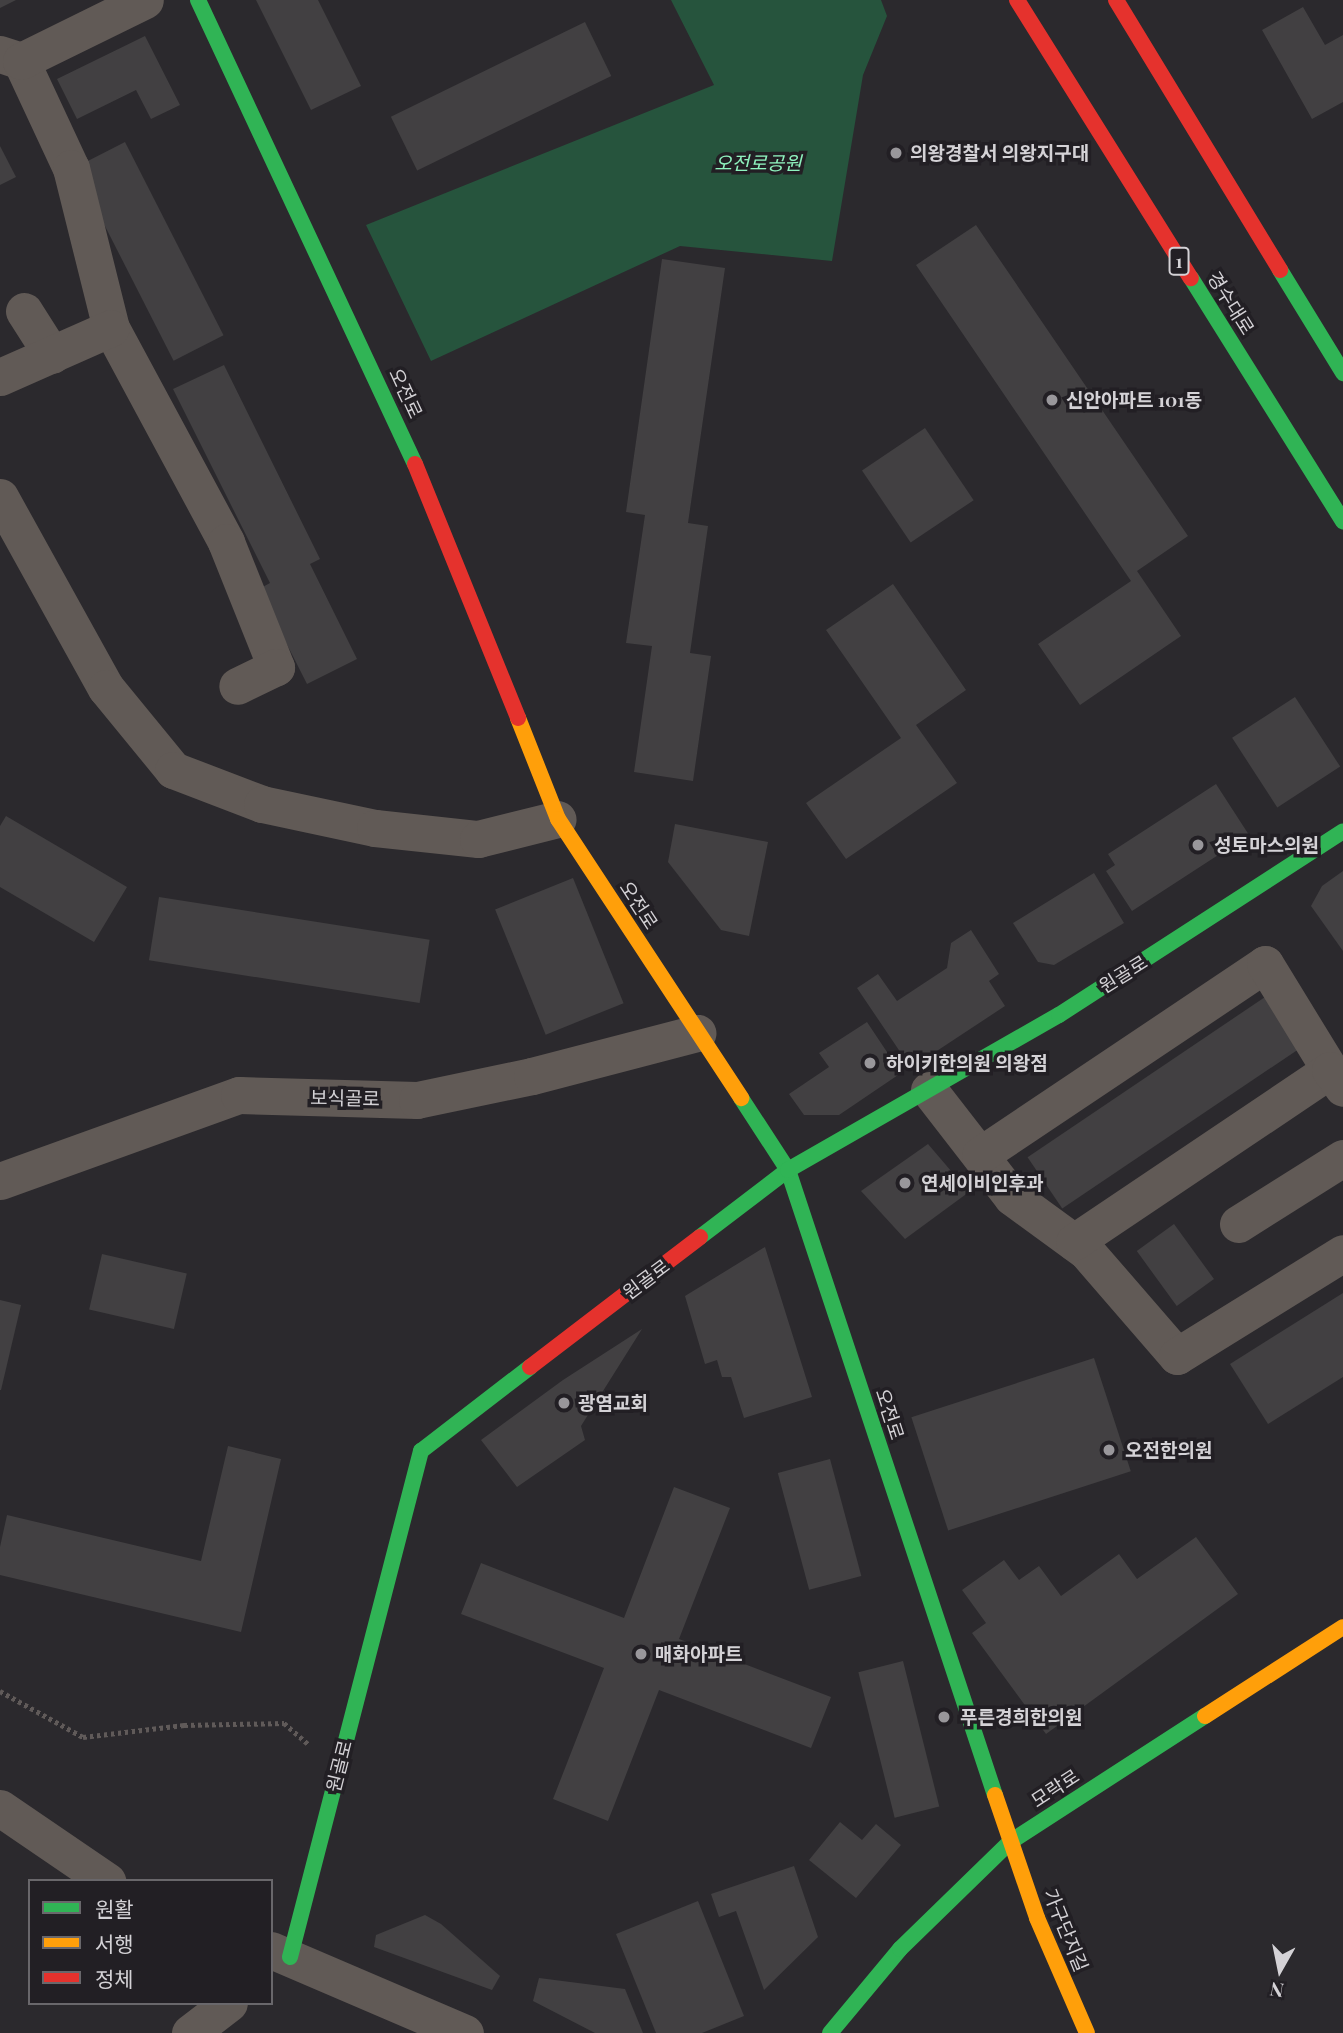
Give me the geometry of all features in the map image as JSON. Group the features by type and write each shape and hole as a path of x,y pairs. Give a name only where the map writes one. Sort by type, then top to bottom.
{"street":[{"path":"145,0 10,57 71,168 111,328 226,542 276,667 237,686"},
{"name":"오전로","path":"198,0 397,421 461,572 558,818 788,1170 1010,1842"},
{"name":"경수대로","path":"1017,0 1343,521"},
{"path":"1116,0 1343,373"},
{"path":"24,311 52,355"},
{"path":"0,377 111,328"},
{"path":"0,496 106,688 173,770 262,804 376,828 478,839 558,818"},
{"name":"원골로","path":"277,1959 338,1770 421,1451 788,1170 1059,1015 1343,831"},
{"path":"980,1155 1265,964 1336,1079 1074,1242"},
{"name":"보식골로","path":"0,1181 240,1095 417,1100 532,1076 697,1033"},
{"path":"929,1090 1012,1197 1086,1251 1177,1356 1343,1253"},
{"path":"1238,1224 1343,1158"},
{"name":"모락로","path":"830,2033 900,1949 1010,1842 1343,1627"},
{"path":"0,1808 104,1879"},
{"name":"가구단지길","path":"1010,1842 1037,1918 1087,2033"},
{"path":"277,1959 465,2033"},
{"path":"190,2033 226,2005"}],"path":[{"path":"0,1691 83,1737 184,1725 284,1723 338,1770"}],"green space":[{"name":"오전로공원","path":"671,0 881,0 887,16 863,75 832,261 680,246 431,361 366,225 714,85"}],"building":[{"path":"0,0 16,0 0,8"},
{"path":"256,0 318,0 361,86 311,110"},
{"path":"1303,7 1325,45 1343,35 1343,102 1312,119 1262,30"},
{"path":"585,22 611,76 417,171 391,117"},
{"path":"145,36 180,105 151,119 136,90 77,119 57,79"},
{"path":"125,142 224,335 174,361 75,167"},
{"path":"0,146 16,177 0,185"},
{"name":"신안아파트 101동","path":"976,225 1188,536 1137,571 1181,636 1080,705 1038,644 1131,581 916,265"},
{"path":"662,259 725,268 688,523 708,526 690,653 711,656 693,781 634,772 652,646 626,643 645,515 626,512"},
{"path":"224,365 320,559 310,564 357,659 307,684 259,589 270,583 173,389"},
{"path":"925,428 974,500 911,543 862,470"},
{"path":"893,584 966,690 916,725 957,783 846,859 806,803 901,738 826,630"},
{"path":"1295,697 1340,767 1277,807 1232,738"},
{"path":"1216,784 1249,835 1132,911 1106,871 1115,865 1108,854"},
{"path":"6,816 127,887 94,942 0,887 0,826"},
{"path":"675,824 768,842 749,936 721,930 668,862"},
{"path":"1343,871 1343,951 1311,906 1322,886"},
{"path":"1094,873 1124,923 1054,965 1038,962 1013,923"},
{"path":"573,878 624,1003 546,1035 495,909"},
{"path":"159,897 430,940 420,1003 149,960"},
{"path":"971,930 999,974 989,981 1005,1006 911,1068 857,988 878,974 897,1001 947,968 951,943"},
{"path":"1268,995 1303,1046 1062,1209 1028,1157"},
{"path":"867,1022 901,1073 839,1115 804,1115 789,1094 829,1067 819,1053"},
{"path":"928,1144 969,1192 905,1239 861,1191"},
{"path":"1174,1224 1214,1279 1177,1306 1137,1251"},
{"path":"765,1247 812,1397 744,1418 731,1377 722,1377 717,1360 705,1364 685,1296"},
{"path":"102,1254 187,1274 174,1329 89,1310"},
{"path":"1343,1293 1343,1377 1268,1424 1230,1364"},
{"path":"0,1300 21,1305 1,1390 0,1390"},
{"name":"광염교회","path":"642,1329 581,1426 585,1440 517,1487 481,1440 563,1380"},
{"path":"1094,1358 1131,1471 948,1531 911,1417"},
{"path":"228,1446 281,1459 241,1632 0,1575 0,1547 7,1515 201,1561"},
{"path":"830,1459 861,1576 809,1590 778,1473"},
{"name":"매화아파트","path":"674,1487 730,1508 679,1639 831,1697 811,1748 659,1690 608,1821 553,1799 604,1668 461,1614 481,1563 624,1618"},
{"path":"1196,1537 1238,1594 1046,1734 972,1633 986,1623 962,1590 1004,1560 1019,1580 1039,1566 1061,1596 1119,1554 1137,1579"},
{"path":"903,1661 939,1807 895,1818 858,1672"},
{"path":"840,1822 862,1840 876,1824 901,1845 856,1898 809,1860"},
{"path":"794,1866 818,1937 764,1990 736,1911 719,1917 711,1894"},
{"path":"698,1901 744,2016 702,2033 656,2033 616,1934"},
{"path":"425,1915 441,1924 500,1976 492,1990 374,1947 376,1935"},
{"path":"539,1978 625,1989 643,2033 595,2033 533,2001"}],"traffic: fast":[{"path":"198,0 415,464"},
{"path":"1280,270 1343,373"},
{"path":"1191,278 1343,521"},
{"path":"700,1237 788,1170 1059,1015 1343,831"},
{"path":"741,1098 788,1170 995,1795"},
{"path":"290,1957 421,1451 530,1367"},
{"path":"830,2033 900,1949 1010,1842 1205,1716"}],"traffic: slow":[{"path":"518,718 558,819 741,1098"},
{"path":"1205,1716 1343,1627"},
{"path":"995,1795 1037,1918 1087,2033"}],"traffic: jam":[{"path":"1017,0 1191,278"},
{"path":"1116,0 1280,270"},
{"path":"415,464 518,718"},
{"path":"530,1367 700,1237"}],"place":[{"name":"의왕경찰서 의왕지구대","path":"896,153"},
{"name":"신안아파트 101동","path":"1052,400"},
{"name":"성토마스의원","path":"1198,845"},
{"name":"하이키한의원 의왕점","path":"870,1063"},
{"name":"연세이비인후과","path":"905,1183"},
{"name":"광염교회","path":"564,1403"},
{"name":"오전한의원","path":"1109,1450"},
{"name":"매화아파트","path":"641,1654"},
{"name":"푸른경희한의원","path":"944,1717"}]}
